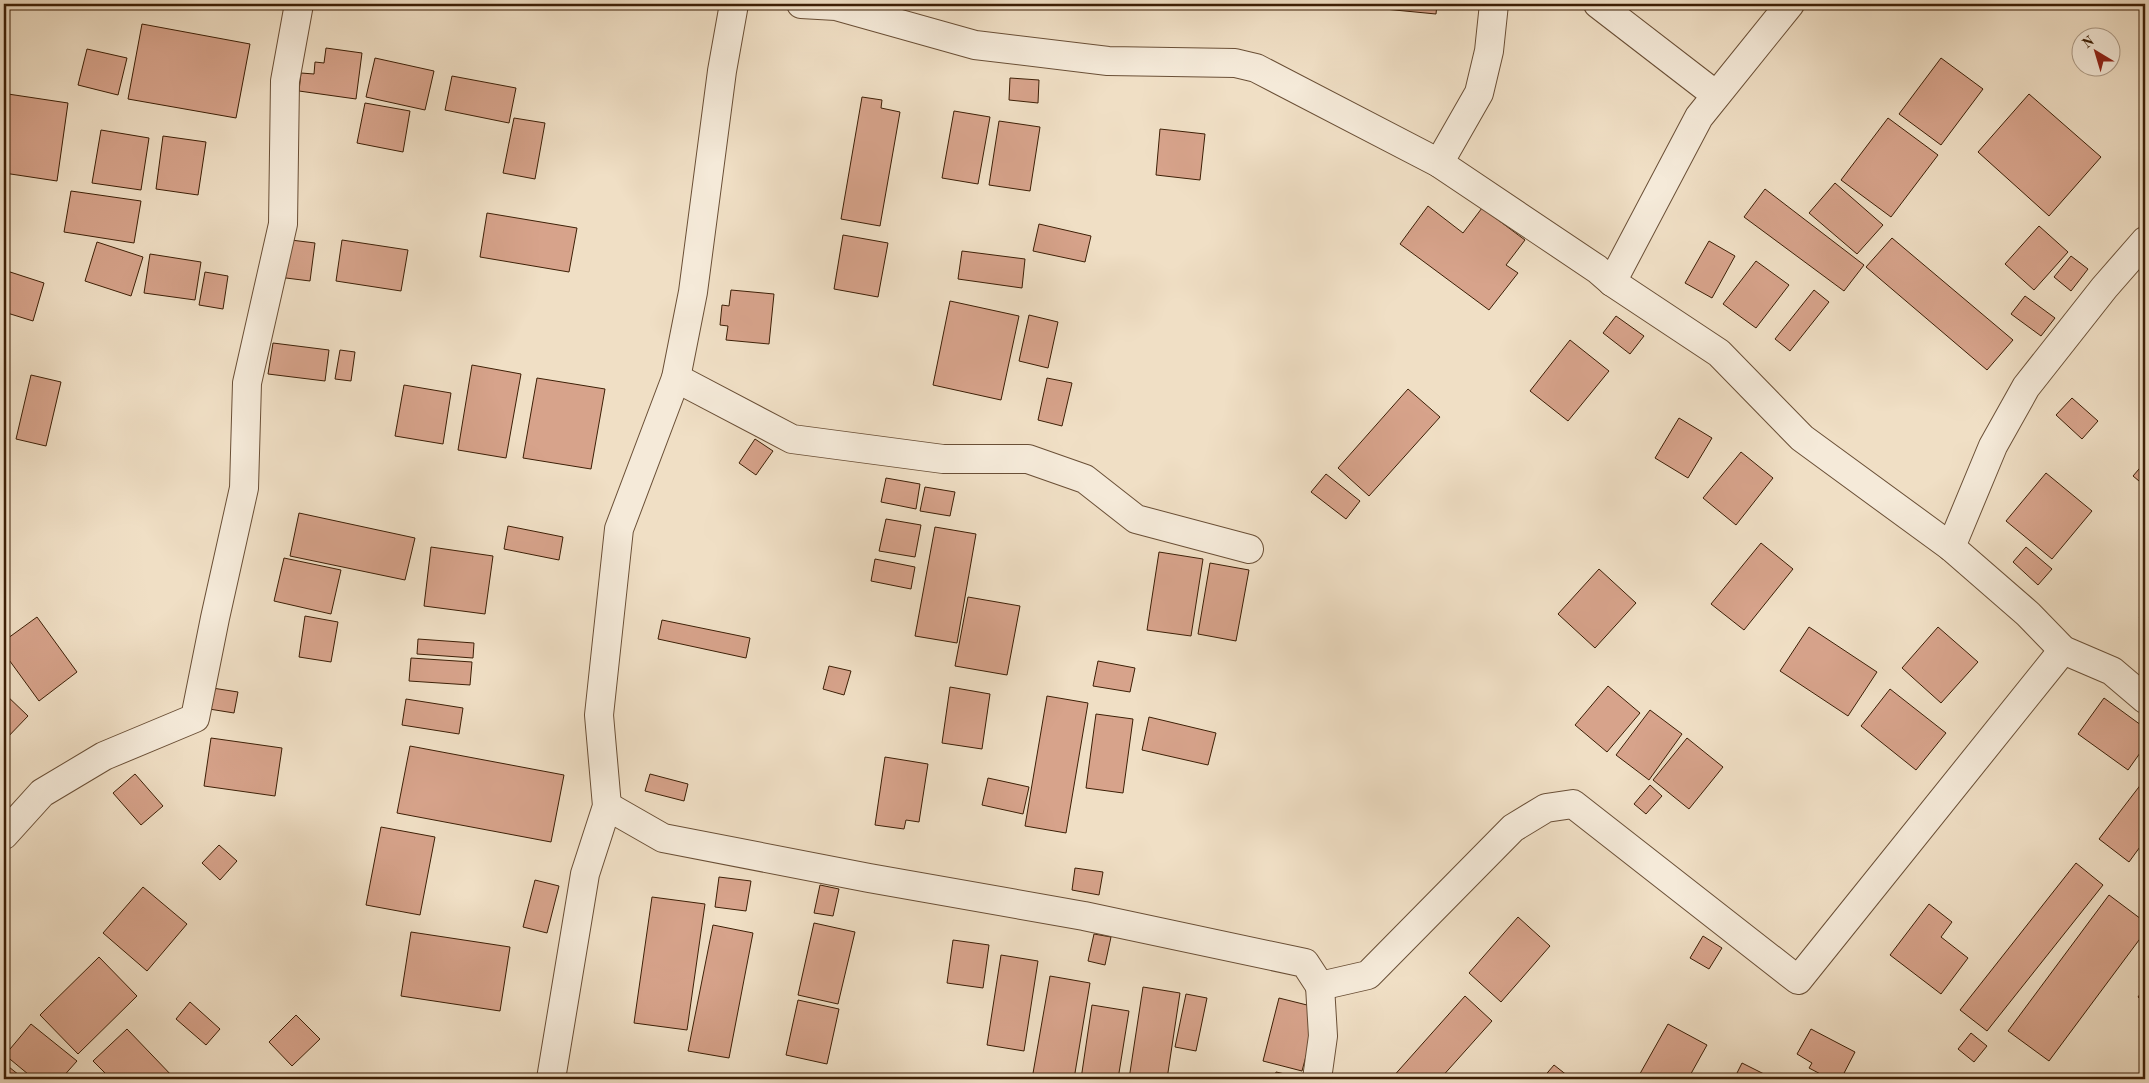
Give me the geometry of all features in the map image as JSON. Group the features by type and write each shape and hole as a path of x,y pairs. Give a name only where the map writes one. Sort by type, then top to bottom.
{"street":[{"path":"4,835 42,793 104,756 196,718 214,618 244,488 248,382 283,224 285,81 300,4"},
{"path":"551,1079 585,874 607,806 599,715 618,529 676,378 693,292 722,71 734,4"},
{"path":"801,4 836,6 975,45 1108,61 1235,63 1256,68 1439,163 1718,353 1802,438 1951,547 2028,614 2063,650 2112,671 2145,700"},
{"path":"1439,163 1479,93 1489,50 1494,4"},
{"path":"1598,4 1716,95"},
{"path":"1612,282 1699,117 1790,4"},
{"path":"1951,547 1993,446 2026,387 2104,288 2145,241"},
{"path":"676,378 792,439 944,459 1028,459 1085,480 1136,519 1249,549"},
{"path":"1320,986 1368,975 1513,828 1546,808 1573,804 1798,980 2063,650"},
{"path":"607,806 664,838 869,878 1084,916 1305,962 1320,986 1323,1036 1317,1079"}],"building":[{"path":"1375,4 1437,4 1436,14 1374,8"},
{"path":"142,24 250,44 236,118 128,99"},
{"path":"326,48 362,53 356,99 299,91 301,73 314,74 315,62 324,63"},
{"path":"87,49 127,58 118,95 78,85"},
{"path":"375,58 434,71 425,110 366,97"},
{"path":"1941,58 1983,89 1941,145 1899,114"},
{"path":"452,76 516,88 509,123 445,110"},
{"path":"1010,78 1039,80 1038,103 1009,100"},
{"path":"8,94 68,103 57,181 4,173 4,125"},
{"path":"2029,94 2101,157 2049,216 1978,152"},
{"path":"862,97 882,100 881,108 900,112 880,226 841,219"},
{"path":"365,103 410,111 403,152 357,143"},
{"path":"954,111 990,117 978,184 942,178"},
{"path":"514,118 545,123 535,179 503,173"},
{"path":"1888,118 1938,155 1891,217 1841,180"},
{"path":"999,121 1040,127 1030,191 989,185"},
{"path":"1160,129 1205,134 1200,180 1156,175"},
{"path":"101,130 149,138 141,190 92,183"},
{"path":"163,136 206,142 198,195 156,189"},
{"path":"1835,183 1883,225 1857,254 1809,213"},
{"path":"1765,189 1864,265 1844,291 1744,217"},
{"path":"71,191 141,201 134,243 64,232"},
{"path":"1428,206 1463,233 1482,208 1525,240 1506,265 1518,273 1489,310 1400,244"},
{"path":"487,213 577,228 569,272 480,257"},
{"path":"1039,224 1091,236 1085,262 1033,251"},
{"path":"2039,226 2068,252 2034,290 2005,264"},
{"path":"843,235 888,243 878,297 834,289"},
{"path":"1892,238 2013,340 1987,370 1866,267"},
{"path":"283,239 315,243 310,281 278,277"},
{"path":"342,240 408,250 401,291 336,281"},
{"path":"1709,241 1735,256 1712,298 1685,283"},
{"path":"97,242 143,257 131,296 85,281"},
{"path":"962,251 1025,259 1022,288 958,279"},
{"path":"150,254 201,262 195,300 144,293"},
{"path":"2071,256 2088,269 2071,291 2054,277"},
{"path":"1756,261 1789,285 1756,328 1723,304"},
{"path":"4,270 44,283 33,321 4,312"},
{"path":"205,272 228,276 223,309 199,305"},
{"path":"731,290 774,294 769,344 726,340 728,326 720,325 722,305 729,306"},
{"path":"1814,290 1829,302 1790,351 1775,339"},
{"path":"2025,296 2055,318 2041,336 2011,314"},
{"path":"950,301 1019,316 1001,400 933,385"},
{"path":"1029,315 1058,322 1048,368 1019,361"},
{"path":"1616,316 1644,336 1630,354 1603,333"},
{"path":"1570,340 1609,371 1568,421 1530,391"},
{"path":"273,343 329,350 325,381 268,374"},
{"path":"340,350 355,352 351,381 335,379"},
{"path":"472,365 521,374 506,458 458,450"},
{"path":"31,375 61,382 46,446 16,439"},
{"path":"537,378 605,389 591,469 523,458"},
{"path":"1047,378 1072,383 1062,426 1038,420"},
{"path":"404,385 451,393 443,444 395,436"},
{"path":"1408,389 1440,417 1369,496 1338,468"},
{"path":"2072,398 2098,421 2082,439 2056,415"},
{"path":"1679,418 1712,438 1688,478 1655,458"},
{"path":"755,439 773,451 756,475 739,463"},
{"path":"1741,452 1773,478 1736,525 1703,498"},
{"path":"2145,462 2145,486 2133,476"},
{"path":"2046,473 2092,511 2052,559 2006,521"},
{"path":"1326,474 1360,501 1346,519 1311,492"},
{"path":"886,478 920,484 916,509 881,502"},
{"path":"925,487 955,492 950,516 920,511"},
{"path":"299,513 415,538 405,580 290,556"},
{"path":"886,519 921,525 915,557 879,551"},
{"path":"508,526 563,537 559,560 504,549"},
{"path":"935,527 976,534 957,643 915,636"},
{"path":"1761,543 1793,569 1744,630 1711,604"},
{"path":"431,547 493,556 485,614 424,606"},
{"path":"2026,547 2052,569 2038,585 2013,562"},
{"path":"1159,552 1203,559 1191,636 1147,630"},
{"path":"284,558 341,570 331,614 274,601"},
{"path":"875,559 915,567 911,589 871,581"},
{"path":"1210,563 1249,570 1236,641 1198,634"},
{"path":"1599,569 1636,603 1595,648 1558,614"},
{"path":"968,597 1020,606 1007,675 955,666"},
{"path":"2145,611 2145,624 2139,618"},
{"path":"305,616 338,622 331,662 299,657"},
{"path":"37,617 77,672 39,701 4,653 4,641"},
{"path":"662,620 750,638 746,658 658,639"},
{"path":"1809,627 1877,672 1848,716 1780,671"},
{"path":"1938,627 1978,662 1941,703 1902,668"},
{"path":"418,639 474,643 473,658 417,654"},
{"path":"411,658 472,662 470,685 409,681"},
{"path":"1098,661 1135,668 1130,692 1093,686"},
{"path":"829,666 851,671 844,695 823,689"},
{"path":"1608,686 1640,713 1607,752 1575,725"},
{"path":"206,687 238,692 234,713 203,708"},
{"path":"950,687 990,694 982,749 942,743"},
{"path":"1890,689 1946,733 1916,770 1861,726"},
{"path":"4,693 28,716 4,741"},
{"path":"1047,696 1088,703 1066,833 1025,826"},
{"path":"2104,698 2145,728 2145,746 2128,770 2078,734"},
{"path":"406,699 463,708 459,734 402,725"},
{"path":"1650,710 1682,734 1649,780 1616,755"},
{"path":"1096,714 1133,719 1123,793 1086,788"},
{"path":"1149,717 1216,733 1208,765 1142,750"},
{"path":"211,738 282,748 275,796 204,786"},
{"path":"1687,738 1723,767 1689,809 1653,780"},
{"path":"410,746 564,775 551,842 397,813"},
{"path":"885,757 928,764 919,822 906,820 904,829 875,825"},
{"path":"135,774 163,806 141,825 113,793"},
{"path":"650,774 688,784 684,801 645,791"},
{"path":"988,778 1029,787 1023,814 982,805"},
{"path":"2145,779 2145,840 2129,862 2099,839"},
{"path":"1650,785 1662,796 1646,814 1634,804"},
{"path":"381,827 435,837 420,915 366,905"},
{"path":"219,845 237,861 220,880 202,863"},
{"path":"2076,863 2103,885 1987,1031 1960,1010"},
{"path":"1075,868 1103,872 1099,895 1072,890"},
{"path":"719,877 751,881 746,911 715,907"},
{"path":"535,880 559,886 547,933 523,927"},
{"path":"820,885 839,889 833,916 814,913"},
{"path":"143,887 187,924 147,971 103,933"},
{"path":"2109,895 2145,922 2145,932 2049,1061 2008,1031"},
{"path":"652,897 705,904 687,1030 634,1023"},
{"path":"1929,904 1952,922 1941,937 1968,958 1941,994 1890,955"},
{"path":"1518,917 1550,946 1501,1002 1469,973"},
{"path":"814,923 855,932 838,1004 798,995"},
{"path":"713,925 753,933 729,1058 688,1051"},
{"path":"411,932 510,947 500,1011 401,996"},
{"path":"1094,934 1111,937 1105,965 1088,961"},
{"path":"1703,936 1722,948 1709,969 1690,958"},
{"path":"953,940 989,945 983,988 947,983"},
{"path":"1001,955 1038,961 1024,1051 987,1045"},
{"path":"99,957 137,996 78,1054 40,1015"},
{"path":"1050,976 1090,983 1074,1079 1032,1079"},
{"path":"1143,987 1180,993 1167,1079 1129,1079"},
{"path":"2145,987 2145,1003 2138,997"},
{"path":"1186,994 1207,998 1196,1051 1175,1047"},
{"path":"1465,996 1492,1021 1440,1079 1391,1079"},
{"path":"1279,998 1319,1008 1302,1071 1263,1061"},
{"path":"798,1000 839,1009 827,1064 786,1055"},
{"path":"190,1002 220,1029 206,1045 176,1019"},
{"path":"1092,1005 1129,1011 1118,1079 1081,1079"},
{"path":"296,1015 320,1039 292,1066 269,1042"},
{"path":"31,1024 77,1061 61,1079 34,1079 5,1055"},
{"path":"1668,1024 1707,1045 1688,1079 1637,1079"},
{"path":"127,1029 175,1079 111,1079 93,1061"},
{"path":"1811,1029 1855,1052 1841,1079 1830,1079 1809,1068 1812,1063 1797,1054"},
{"path":"1971,1033 1987,1046 1974,1062 1958,1049"},
{"path":"4,1063 24,1079 4,1079"},
{"path":"1742,1063 1774,1079 1734,1079"},
{"path":"1554,1065 1568,1076 1566,1079 1542,1079"},
{"path":"1276,1072 1307,1079 1274,1079"}]}
